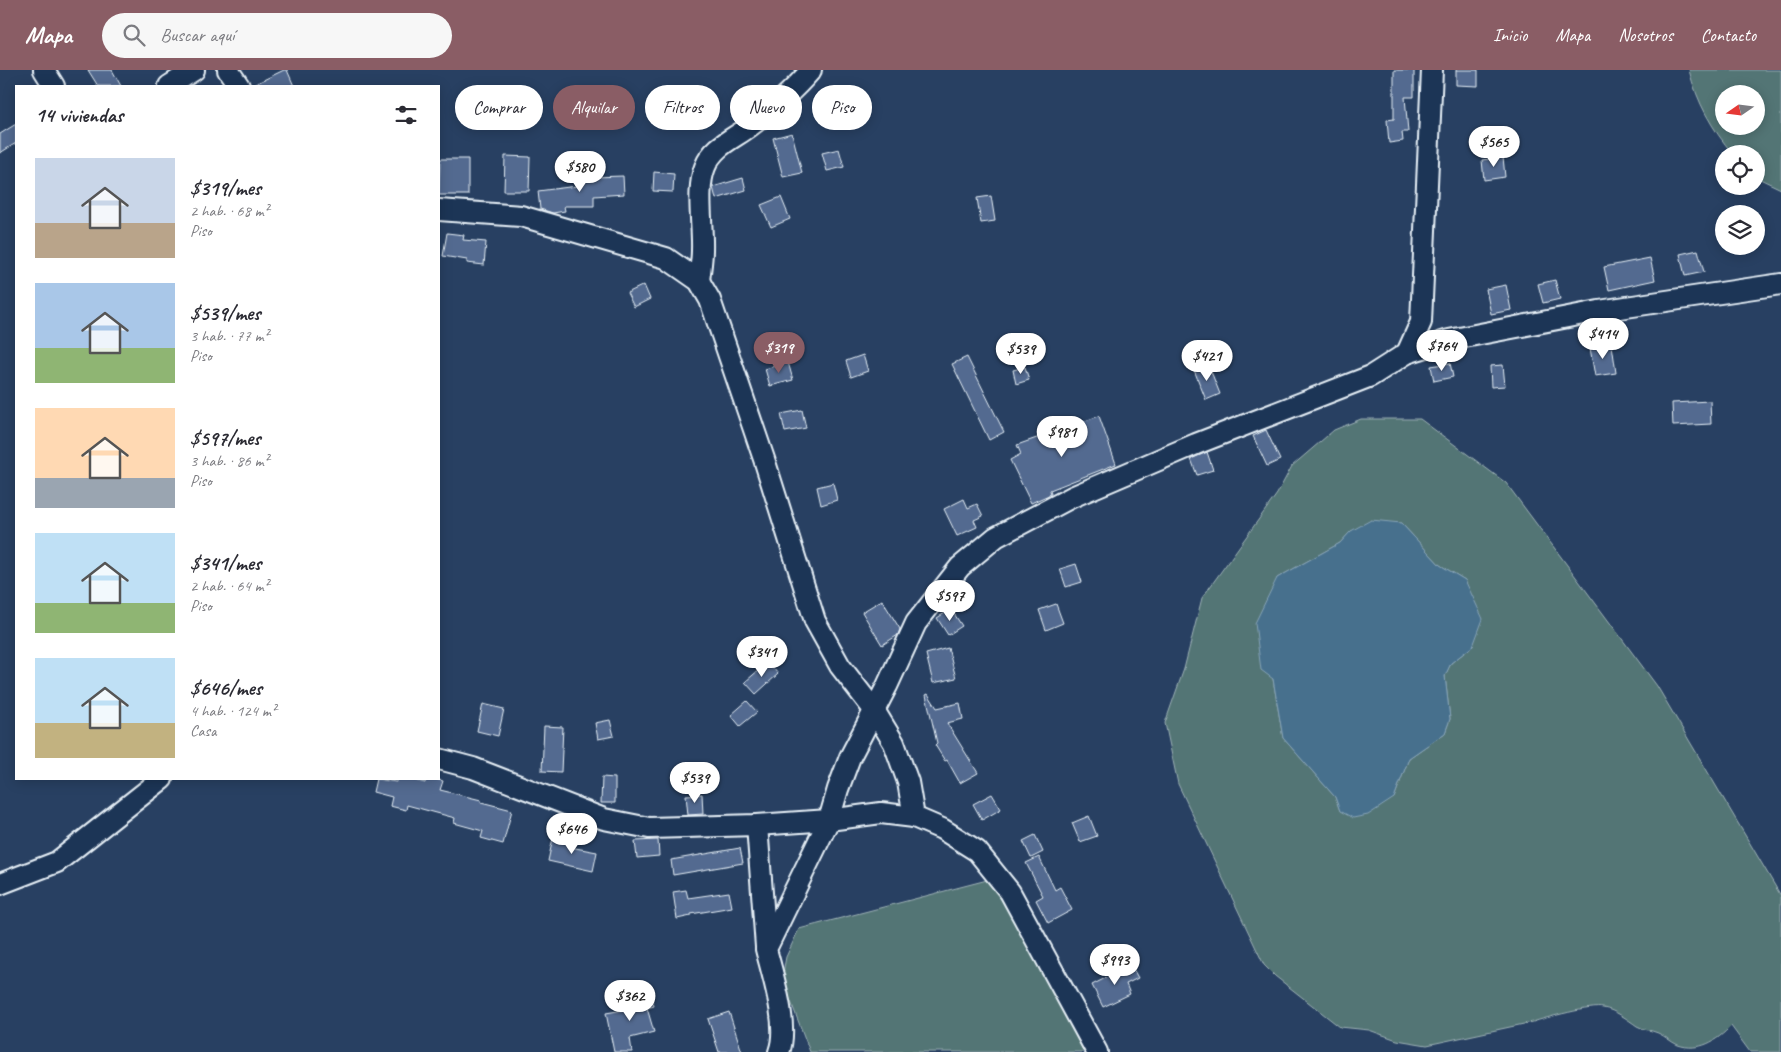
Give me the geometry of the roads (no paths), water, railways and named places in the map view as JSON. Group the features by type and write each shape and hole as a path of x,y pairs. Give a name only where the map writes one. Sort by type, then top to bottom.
{"street":[{"path":"44,70 53,85"},
{"path":"170,85 194,70"},
{"path":"228,70 238,85"},
{"path":"699,281 702,251 702,175 708,159 721,144 749,127 811,70"},
{"path":"1407,353 1421,322 1432,70"},
{"path":"440,210 521,216 666,258 699,281 710,300 764,459 815,621 840,666 874,710 894,743 908,782 914,817"},
{"path":"766,950 829,820 850,758 916,623 960,567 996,538 1072,497 1196,444 1371,376 1407,353 1449,340 1599,310 1781,284"},
{"path":"440,759 473,768 604,819 649,828 757,825 829,820 881,812 914,817 942,829 977,851 1010,892 1097,1052"},
{"path":"0,884 57,862 161,780"},
{"path":"757,825 766,950 779,1003 782,1043 779,1052"}],"water":[{"path":"1371,520 1401,523 1440,565 1465,580 1483,619 1473,646 1451,663 1445,676 1450,719 1445,733 1409,758 1394,798 1368,815 1353,818 1340,811 1335,797 1283,738 1273,679 1261,670 1255,623 1277,578 1340,543 1351,531"}]}
